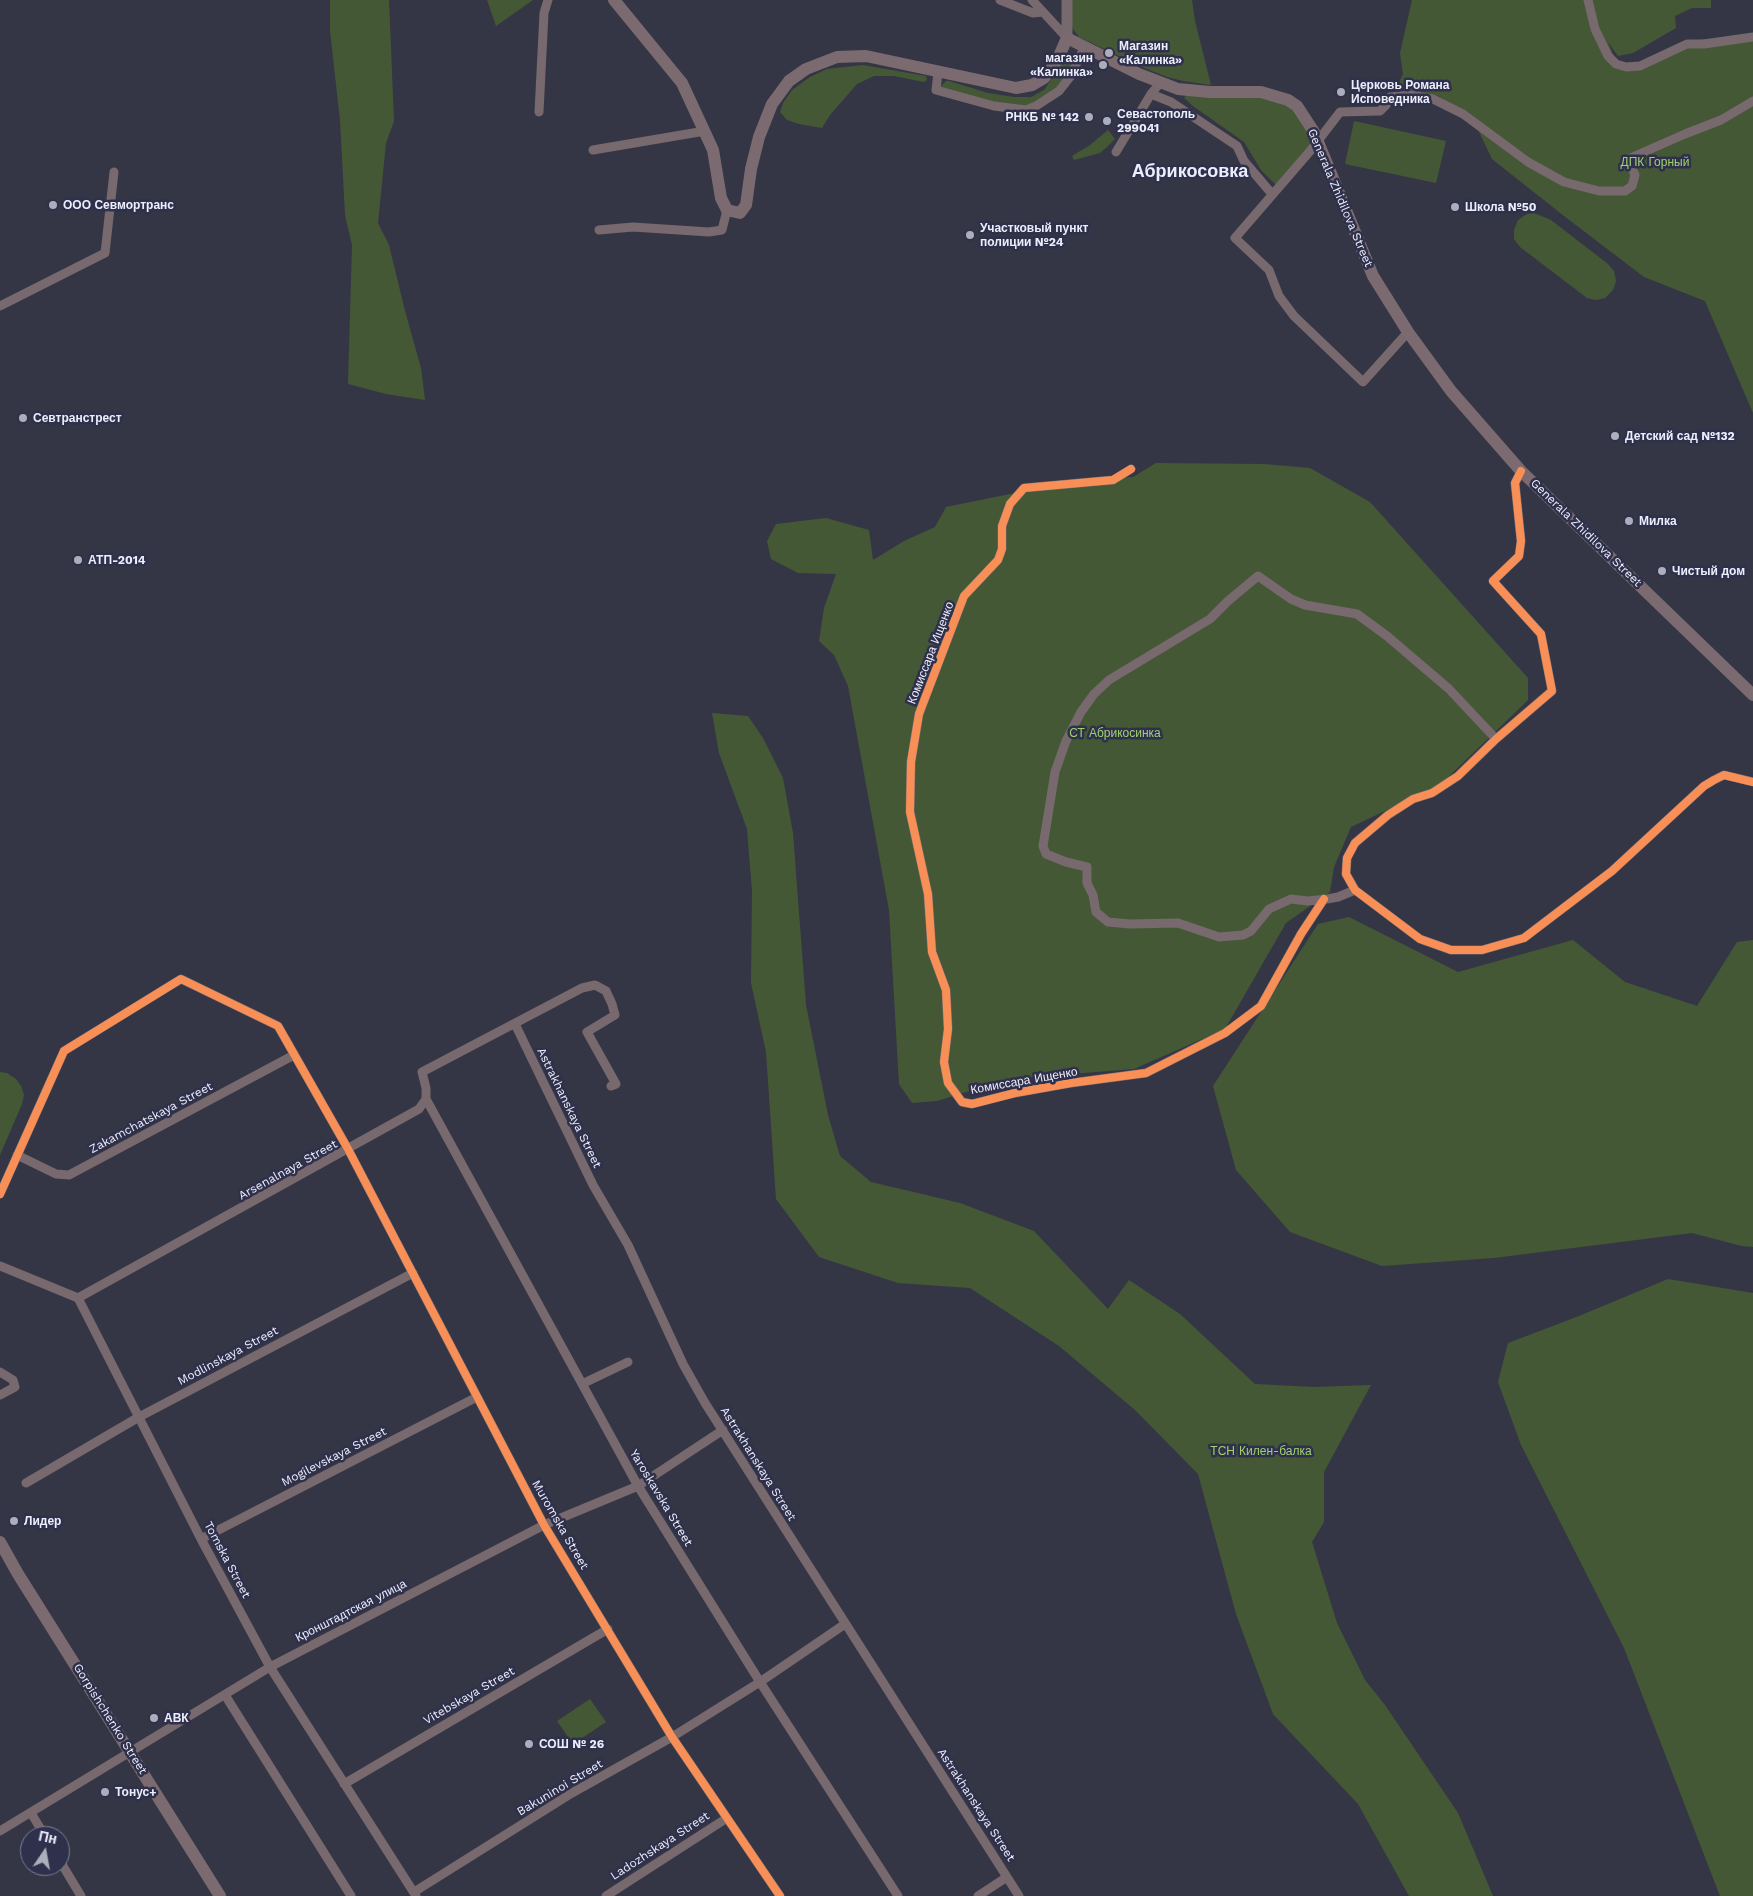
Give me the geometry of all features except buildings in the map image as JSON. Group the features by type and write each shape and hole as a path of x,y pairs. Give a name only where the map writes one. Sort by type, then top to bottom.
{"main road":[{"path":"614,0 682,83 706,131 713,150 721,198 734,212 746,205 751,169 759,137 772,104 789,81 806,69 837,57 866,56 1016,88 1032,85 1044,78 1057,61 1067,38"},
{"name":"Generala Zhidilova Street","path":"1067,38 1084,48 1160,83 1178,89 1210,92 1261,92 1280,96 1297,106 1318,140 1360,249 1373,276 1408,332 1451,391 1521,471 1753,695"},
{"name":"Gorpishchenko Street","path":"0,1542 18,1574 220,1896"}],"street":[{"path":"539,112 544,13 548,0"},
{"path":"1000,0 1034,13 1042,12"},
{"path":"1032,0 1067,38"},
{"path":"1067,0 1067,38"},
{"path":"1588,0 1595,29 1608,56 1616,64 1626,67 1640,66 1687,44 1704,44 1753,37"},
{"path":"938,72 936,90 994,106 1026,110 1036,106 1058,91 1070,77 1084,48"},
{"path":"1116,152 1151,94 1160,83"},
{"path":"1151,94 1171,102 1237,146 1244,161 1272,194"},
{"path":"1408,332 1363,382 1294,316 1279,296 1269,270 1236,238 1340,112 1380,111 1390,97 1421,96 1441,102 1463,114 1528,162 1564,182 1598,191 1625,191 1632,186 1635,175 1628,159 1721,120 1753,101"},
{"path":"593,150 706,131"},
{"path":"0,306 106,253 114,172"},
{"path":"599,230 633,227 709,232 722,230 734,212"},
{"name":"Комиссара Ищенко","path":"1131,468 1113,480 1024,488 1010,504 1002,526 1002,549 998,560 964,596 920,714 911,762 910,812 928,894 932,952 946,990 948,1029 944,1062 948,1083 962,1102 972,1104 1062,1084 1146,1073 1225,1033 1261,1006 1301,934 1324,899"},
{"path":"1521,471 1515,483 1521,540 1519,556 1493,581 1541,634 1552,691 1496,739 1458,776 1432,793 1413,799 1388,815 1355,843 1347,858 1346,874 1355,890 1420,939 1451,950 1482,950 1524,938 1612,871 1704,786 1724,775 1753,782"},
{"path":"1355,890 1338,897 1324,899 1308,901 1291,899 1269,909 1251,931 1243,935 1219,937 1178,923 1123,923 1108,922 1101,918 1096,912 1093,895 1087,883 1087,867 1066,862 1046,854 1043,846 1055,772 1066,741 1080,712 1094,694 1109,680 1210,619 1258,576 1291,599 1305,605 1357,614 1387,636 1449,689 1496,739"},
{"name":"Muromska Street","path":"17,1155 64,1051 180,978 278,1026 348,1149 544,1525 672,1737 780,1896"},
{"path":"426,1098 426,1088 422,1072 582,988 595,985 606,991 615,1015 587,1032 616,1084 611,1086"},
{"name":"Astrakhanskaya Street","path":"515,1024 593,1185 628,1246 683,1364 705,1403 1019,1896"},
{"name":"Zakamchatskaya Street","path":"17,1155 56,1174 69,1175 294,1054"},
{"name":"Arsenalnaya Street","path":"78,1298 420,1109 426,1098"},
{"name":"Yaroskavska Street","path":"426,1098 638,1486 760,1682 898,1896"},
{"path":"0,1194 17,1155"},
{"path":"0,1266 78,1298"},
{"name":"Modlinskaya Street","path":"26,1483 139,1417 413,1273"},
{"name":"Tomska Street","path":"78,1298 201,1540 270,1667 415,1894"},
{"path":"582,1384 628,1362"},
{"path":"0,1372 13,1380 15,1387 0,1395"},
{"name":"Mogilevskaya Street","path":"201,1540 477,1398"},
{"name":"Кронштадтская улица","path":"0,1831 270,1667 544,1525 638,1486 723,1430"},
{"name":"Bakuninoi Street","path":"415,1894 572,1794 672,1737 760,1682 845,1624"},
{"name":"Vitebskaya Street","path":"344,1784 608,1629"},
{"path":"224,1695 350,1896"},
{"path":"31,1813 39,1826"},
{"name":"Ladozhskaya Street","path":"606,1896 727,1818"},
{"path":"69,1876 81,1896"},
{"path":"978,1896 1007,1877"}],"green space":[{"path":"330,0 389,0 394,121 386,143 378,223 389,245 421,368 425,400 386,394 348,384 352,245 345,215 340,120 330,31"},
{"path":"487,0 533,0 496,26"},
{"path":"1071,0 1192,0 1195,21 1211,85 1167,77 1079,37 1073,29 1069,18"},
{"name":"ДПК Горный","path":"1412,0 1711,0 1711,8 1692,8 1675,16 1676,28 1633,53 1618,56 1608,42 1616,61 1639,65 1688,41 1753,34 1753,413 1705,301 1644,277 1564,216 1492,159 1472,117 1438,96 1397,87 1403,74 1400,53"},
{"path":"1068,54 1073,64 1062,82 1047,97 1023,107 942,89 941,86 946,81 949,81 988,93 1014,97 1031,97 1044,90"},
{"path":"863,65 926,76 927,80 924,82 894,76 874,76 857,84 830,115 822,128 787,120 780,112 783,103 792,90 810,77 827,69"},
{"path":"1187,94 1280,98 1302,117 1309,131 1310,145 1276,185 1261,170 1244,142 1193,106 1184,98"},
{"path":"1354,121 1446,141 1436,183 1345,164"},
{"path":"1108,130 1115,139 1108,146 1100,153 1074,160 1072,156 1090,145"},
{"path":"1534,213 1551,220 1608,264 1614,271 1616,281 1613,290 1605,298 1596,300 1587,298 1520,247 1514,239 1514,230 1518,220 1527,214"},
{"name":"СТ Абрикосинка","path":"1156,463 1264,464 1310,468 1370,502 1528,678 1528,700 1440,785 1351,827 1334,867 1330,892 1286,923 1225,1029 1134,1069 1008,1079 937,1101 912,1103 899,1084 889,910 848,686 834,655 819,641 824,608 836,574 798,573 771,559 767,541 776,524 826,518 869,530 873,560 904,541 935,527 946,507 1079,480 1133,477"},
{"name":"ТСН Килен-балка","path":"712,713 748,716 763,738 783,778 793,833 806,1005 828,1115 840,1156 871,1182 960,1203 1034,1231 1108,1309 1129,1280 1180,1314 1255,1384 1314,1387 1371,1385 1324,1472 1324,1522 1312,1542 1337,1623 1365,1680 1385,1705 1458,1813 1493,1896 1409,1896 1358,1804 1273,1714 1236,1614 1198,1474 1135,1410 1059,1346 970,1288 898,1283 819,1257 776,1199 766,1052 751,983 752,891 747,829 719,753"},
{"path":"1349,917 1458,972 1573,940 1625,982 1697,1006 1737,942 1753,940 1753,1247 1692,1233 1494,1258 1382,1266 1290,1232 1236,1170 1213,1086 1318,924"},
{"path":"0,1072 7,1073 16,1079 24,1095 0,1155"},
{"path":"1668,1279 1753,1293 1753,1896 1720,1896 1624,1648 1521,1445 1498,1382 1508,1343"},
{"path":"590,1699 606,1722 573,1744 557,1721"}],"cycle path":[{"path":"1131,469 1113,480 1024,488 1010,504 1002,526 1002,549 998,560 964,596 919,714 911,762 910,812 928,894 932,952 946,990 948,1029 944,1062 948,1083 962,1102 972,1104 1015,1093 1071,1083 1146,1073 1225,1033 1261,1006 1301,934 1324,899"},
{"path":"1521,471 1515,483 1521,541 1519,556 1493,581 1541,634 1552,691 1496,739 1458,776 1432,793 1413,799 1388,815 1355,843 1347,858 1346,874 1355,890 1420,939 1451,950 1482,950 1524,938 1612,871 1704,786 1724,775 1753,782"},
{"path":"0,1194 64,1051 181,979 278,1026 348,1149 544,1525 672,1737 780,1896"}],"place":[{"name":"Магазин «Калинка»","path":"1109,53"},
{"name":"магазин «Калинка»","path":"1103,65"},
{"name":"Церковь Романа Исповедника","path":"1341,92"},
{"name":"РНКБ № 142","path":"1089,117"},
{"name":"Севастополь 299041","path":"1107,121"},
{"name":"ООО Севмортранс","path":"53,205"},
{"name":"Школа №50","path":"1455,207"},
{"name":"Участковый пункт полиции №24","path":"970,235"},
{"name":"Севтранстрест","path":"23,418"},
{"name":"Детский сад №132","path":"1615,436"},
{"name":"Милка","path":"1629,521"},
{"name":"АТП-2014","path":"78,560"},
{"name":"Чистый дом","path":"1662,571"},
{"name":"Лидер","path":"14,1521"},
{"name":"АВК","path":"154,1718"},
{"name":"СОШ № 26","path":"529,1744"},
{"name":"Тонус+","path":"105,1792"}],"district":[{"name":"Абрикосовка","path":"1190,172"}]}
